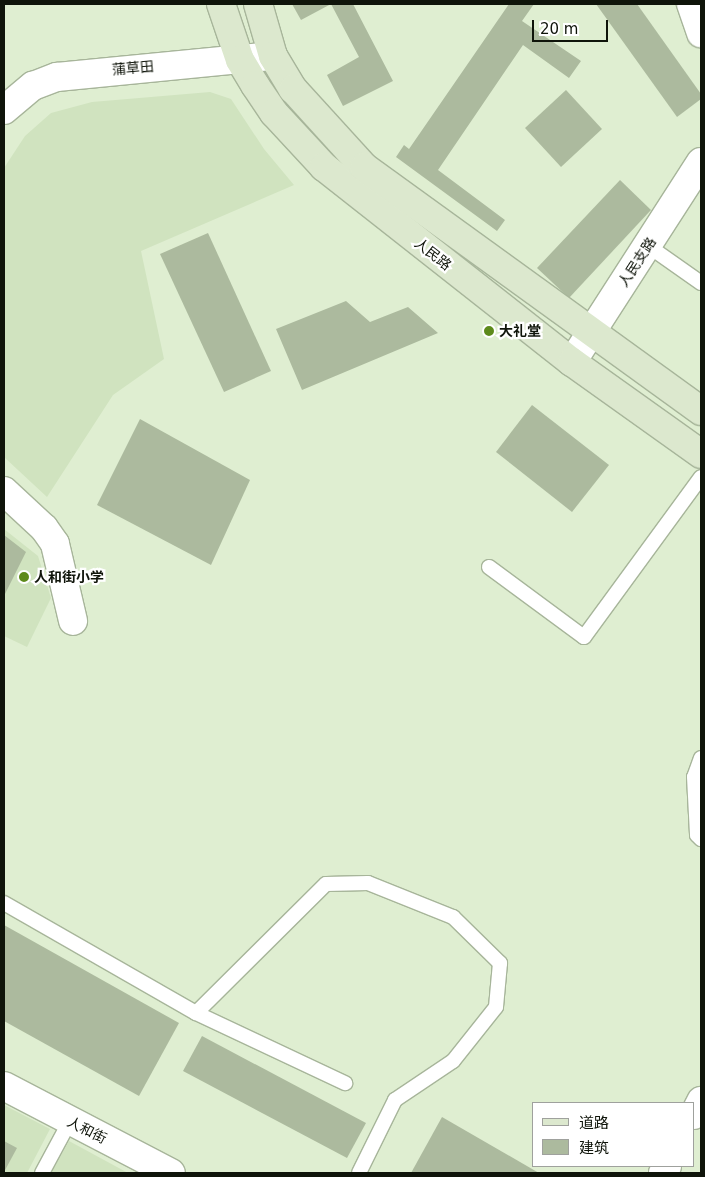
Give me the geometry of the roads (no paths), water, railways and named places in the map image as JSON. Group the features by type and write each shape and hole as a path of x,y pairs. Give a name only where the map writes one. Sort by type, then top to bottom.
{"main road":[{"name":"人民路","path":"221,4 240,60 274,112 324,167 572,362 701,454"},
{"name":"人民路","path":"258,4 273,56 293,89 364,167 701,411"}],"street":[{"path":"691,4 701,33"},
{"name":"蒲草田","path":"4,110 33,86 83,72 273,56"},
{"name":"人民支路","path":"572,362 647,245 697,173"},
{"path":"4,491 44,528 55,544 73,621"},
{"name":"人和街","path":"4,1086 171,1173"},
{"path":"695,1113 701,1101"}],"lane":[{"path":"647,245 701,283"},
{"path":"489,567 584,637 701,477"},
{"path":"701,758 694,777 697,835 701,839"},
{"path":"196,1012 326,884 368,884 453,917 500,963 496,1007 453,1061 395,1100 358,1173"},
{"path":"4,903 196,1012 345,1083"},
{"path":"42,1173 70,1121"}],"place":[{"name":"大礼堂","path":"489,331"},
{"name":"人和街小学","path":"24,577"}]}
